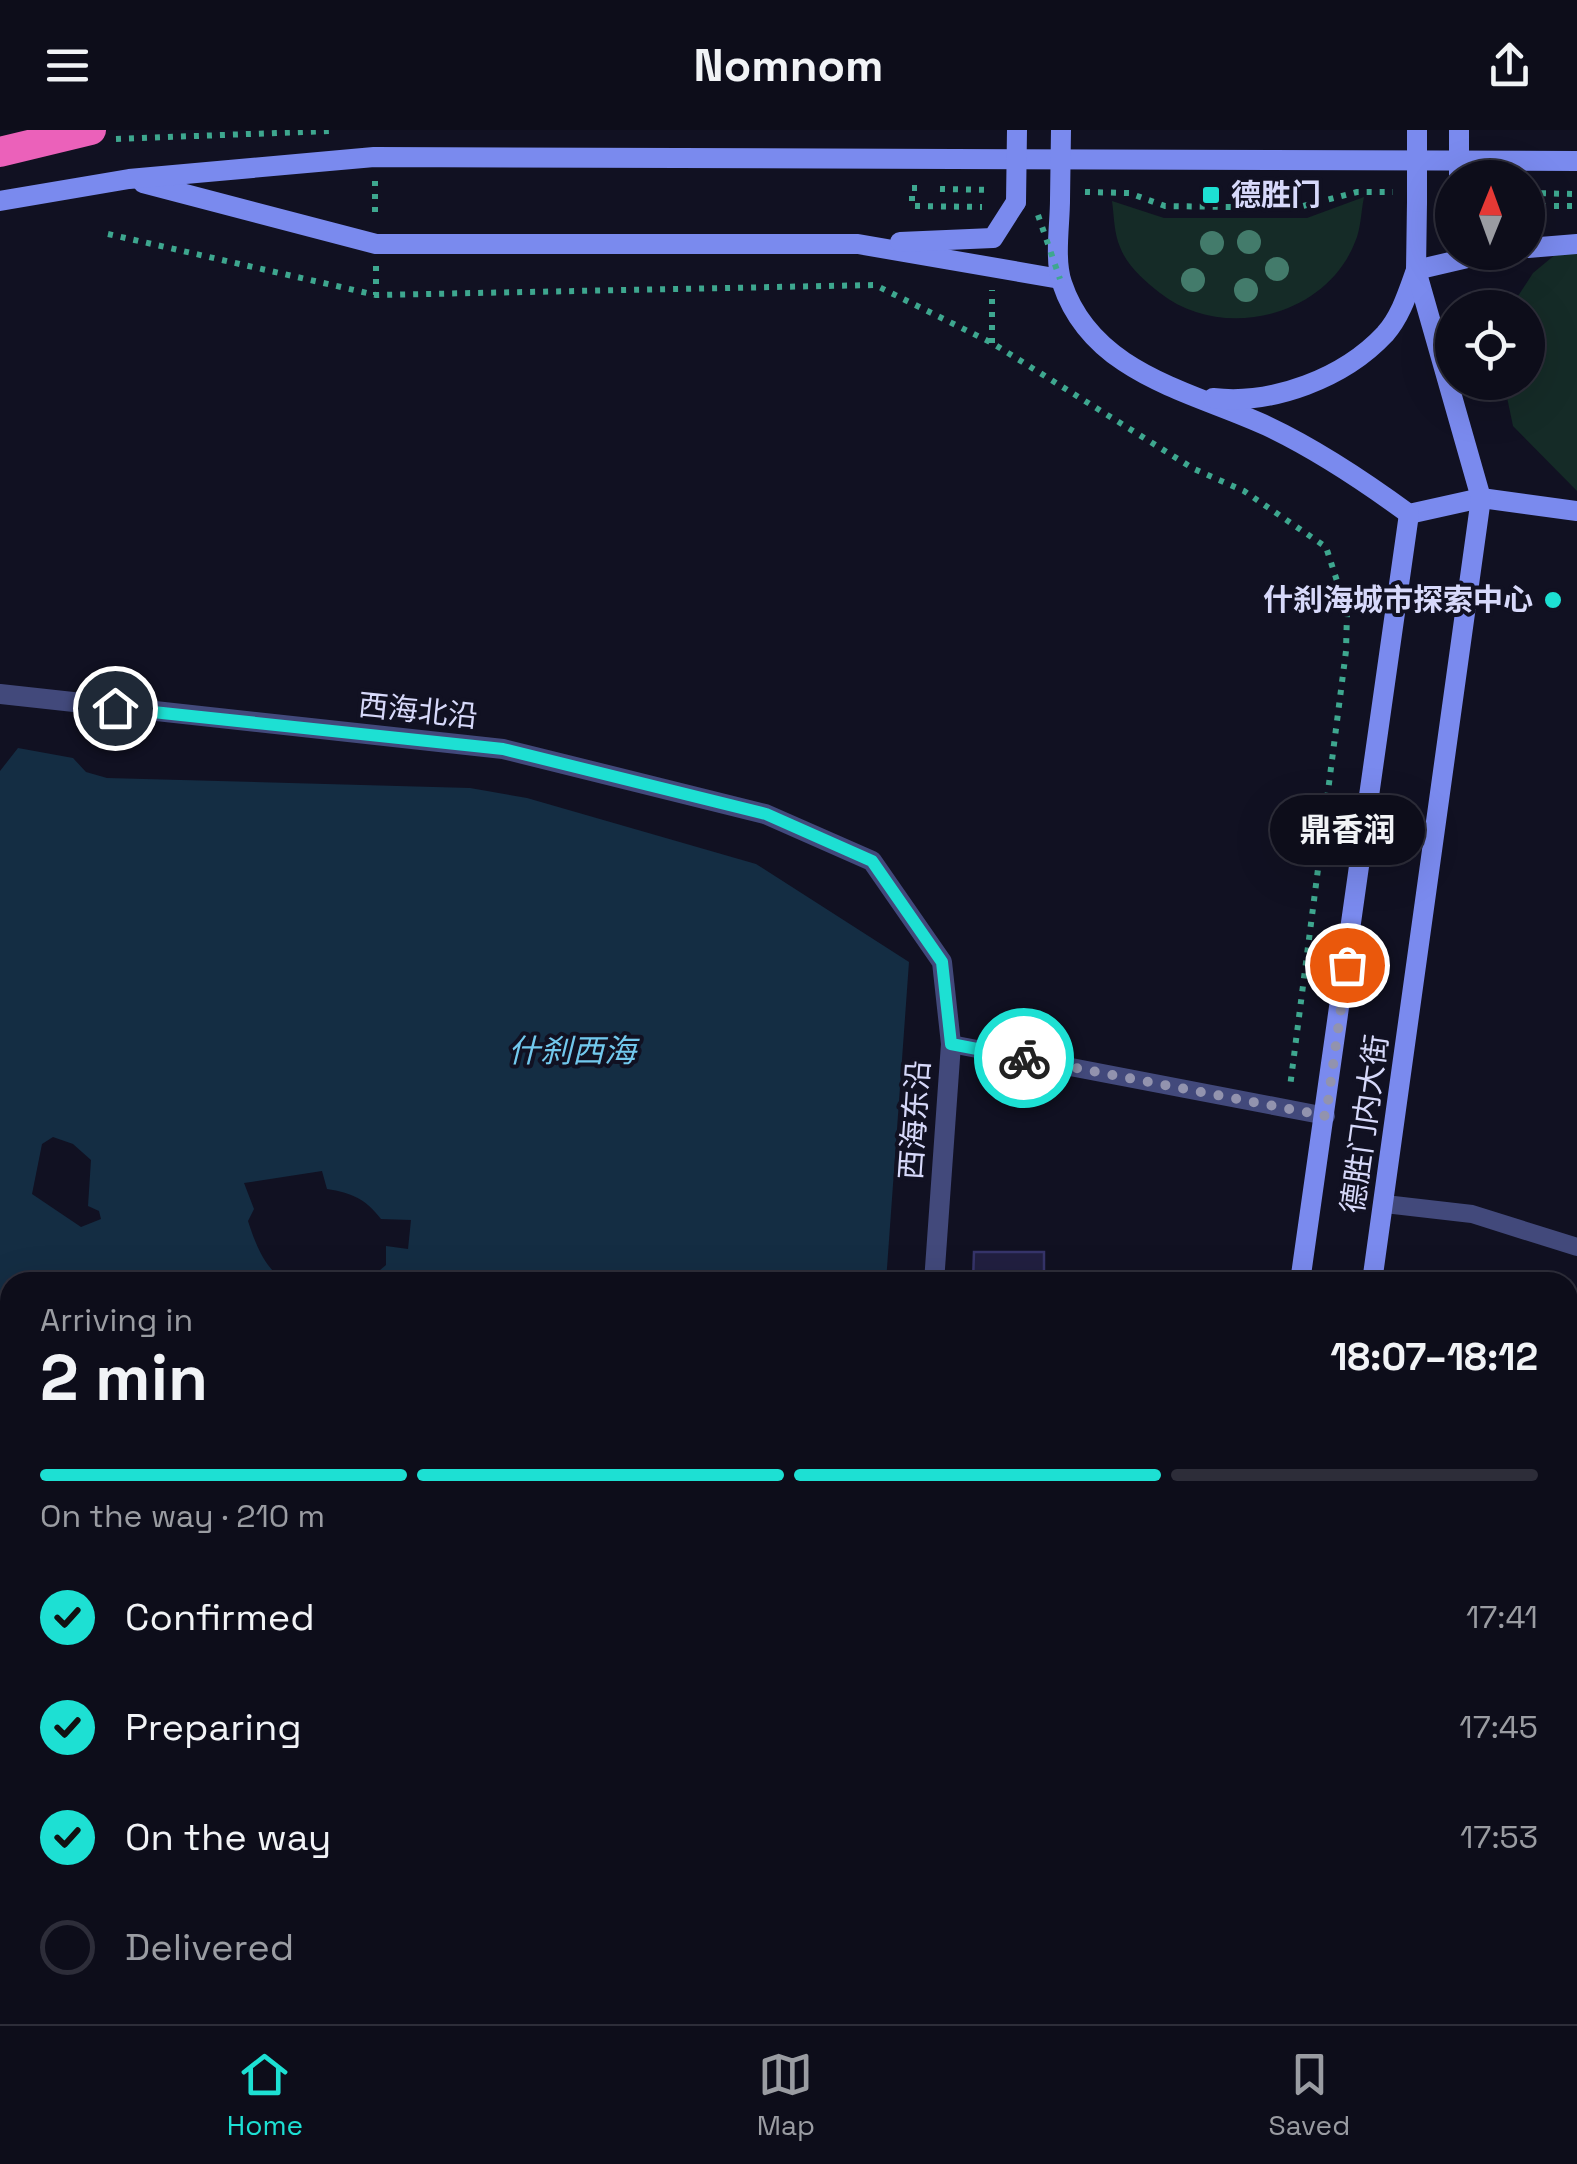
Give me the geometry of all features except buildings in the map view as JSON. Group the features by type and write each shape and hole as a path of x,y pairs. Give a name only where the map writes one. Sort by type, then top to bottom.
{"highway":[{"path":"0,152 100,134"}],"street":[{"path":"129,179 376,244 858,244 993,238 1016,202 1017,130"},
{"path":"1061,130 1060,279 1069,302 1098,342 1150,378 1295,440 1359,477 1409,514 1481,498 1577,512"},
{"path":"1417,130 1416,270 1481,498"},
{"path":"1459,130 1459,160"},
{"path":"0,201 129,179 374,156 1577,160"},
{"path":"1545,242 1573,244"},
{"path":"858,244 1060,279"},
{"path":"1545,246 1573,244"},
{"path":"1416,270 1435,266"},
{"path":"1191,395 1223,399 1274,393 1319,380 1343,367 1386,332 1400,311 1416,270"},
{"name":"德胜门内大街","path":"1374,1272 1481,498"},
{"name":"德胜门内大街","path":"1302,1272 1409,514"},
{"name":"西海北沿","path":"0,694 503,749 766,814 872,861 942,962"},
{"name":"西海东沿","path":"935,1272 951,1044 942,962"}],"lane":[{"path":"951,1044 1326,1116"},
{"path":"1385,1204 1472,1214 1577,1246"}],"path":[{"path":"100,134 331,131"},
{"path":"374,156 376,295"},
{"path":"1129,193 1165,206 1294,208 1357,192 1395,192"},
{"path":"1545,193 1577,194"},
{"path":"912,206 993,207"},
{"path":"1545,206 1577,206"},
{"path":"108,234 376,295 875,285 992,343 1194,469 1244,491 1326,547 1347,612 1346,650 1288,1108"}],"green space":[{"path":"1364,197 1355,242 1341,268 1321,288 1297,304 1270,314 1241,318 1185,308 1143,278 1120,247 1112,201 1164,218 1307,218"},
{"path":"1568,244 1577,244 1577,491 1513,426 1508,400 1545,400 1545,290 1522,290 1533,273 1545,270 1545,263"}],"water":[{"name":"什刹西海","path":"18,748 73,758 86,772 107,778 470,788 527,798 756,864 909,962 887,1272 378,1272 386,1265 386,1246 408,1249 411,1220 381,1219 358,1198 327,1189 322,1171 244,1183 254,1209 248,1221 274,1272 0,1272 0,771","holes":["53,1137 73,1144 91,1160 88,1206 99,1211 101,1219 81,1227 32,1194 42,1144"]}],"way so far":[{"path":"1024,1058 1326,1116 1347,965"}],"place":[{"name":"德胜门","path":"1211,195"},
{"name":"什刹海城市探索中心","path":"1553,600"},
{"name":"鼎香润","path":"1347,965"}],"route":[{"path":"115,708 503,749 766,814 872,861 942,962 951,1044 1024,1058"}]}
